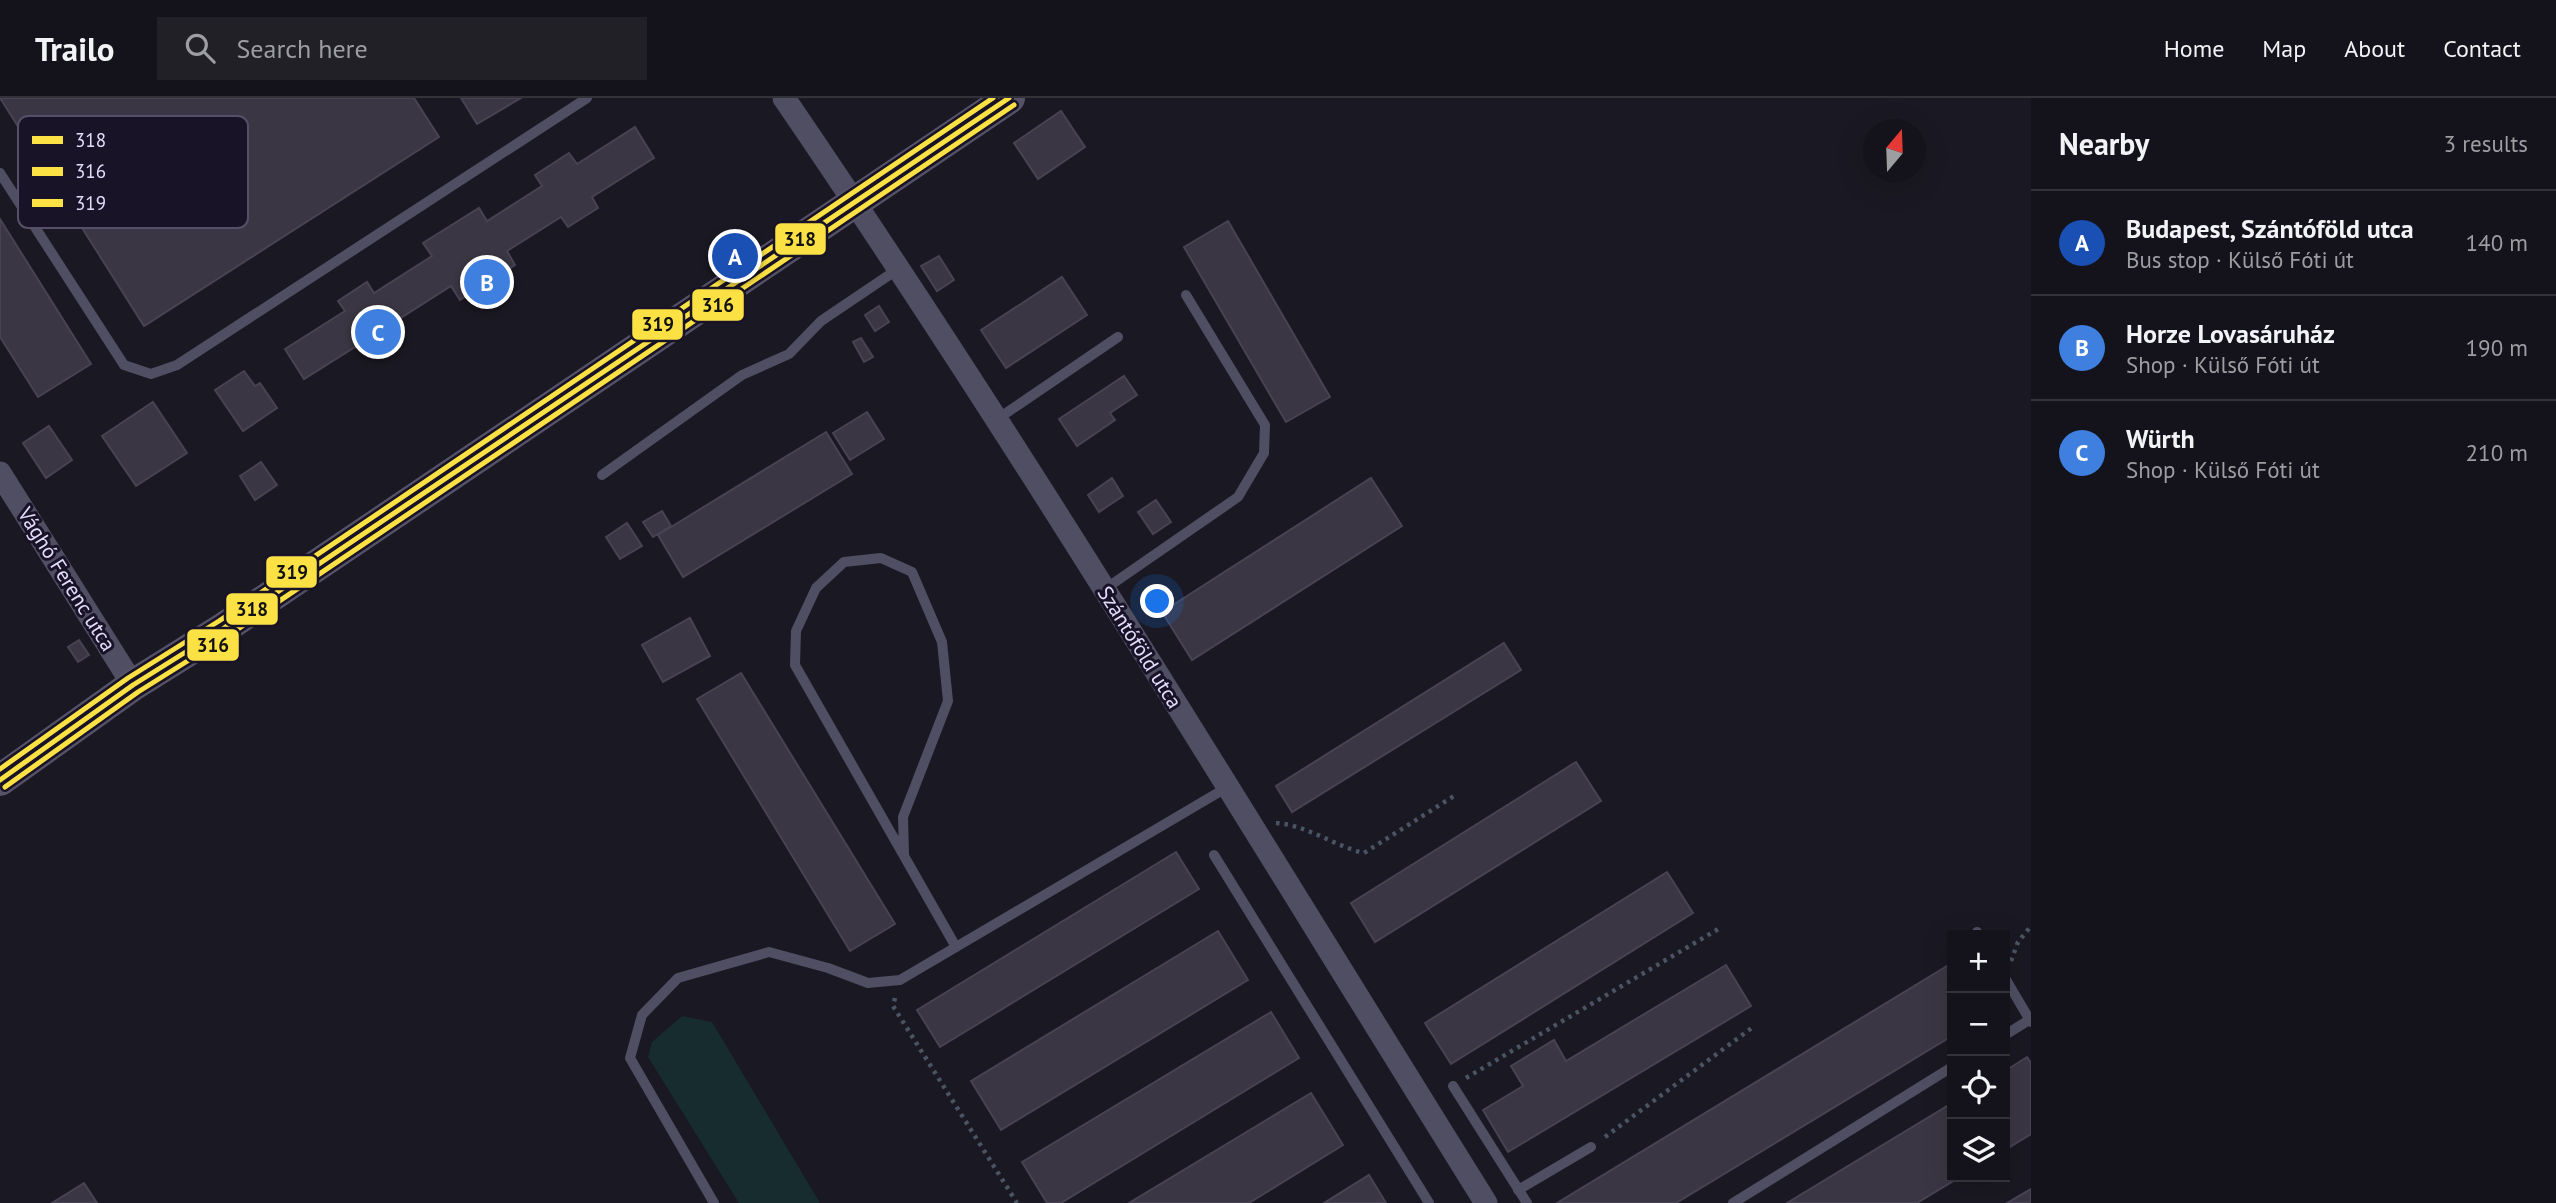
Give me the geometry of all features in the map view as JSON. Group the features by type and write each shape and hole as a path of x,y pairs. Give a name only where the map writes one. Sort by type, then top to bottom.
{"main road":[{"path":"0,780 133,685 225,628 1009,98"}],"street":[{"name":"Szántóföld utca","path":"784,98 1105,589 1226,788 1486,1203"},
{"name":"Vághó Ferenc utca","path":"0,473 133,685"}],"lane":[{"path":"36,228 124,365 151,374 177,365 587,98"},
{"path":"0,173 18,201"},
{"path":"603,475 742,376 789,354 821,321 898,269"},
{"path":"1105,589 1238,497 1264,453 1265,425 1186,295"},
{"path":"996,420 1118,337"},
{"path":"904,854 903,817 948,701 942,642 912,572 881,558 844,562 816,588 796,631 795,665 956,947"},
{"path":"714,1203 630,1058 642,1015 678,978 769,952 828,968 868,983 900,980 1226,788"},
{"path":"1214,855 1429,1203"},
{"path":"2010,987 2030,1021 2010,1032"},
{"path":"1733,1203 1947,1070"},
{"path":"1454,1086 1527,1203"},
{"path":"1518,1190 1591,1147"}],"path":[{"path":"1248,821 1292,824 1340,848 1364,853 1454,796"},
{"path":"2010,962 2018,942 2031,926"},
{"path":"1454,1086 1720,928"},
{"path":"900,980 893,1006 1017,1203"},
{"path":"1591,1147 1753,1027"}],"green space":[{"path":"682,1016 712,1022 820,1203 739,1203 648,1057 652,1042"}],"building":[{"path":"0,98 414,98 439,137 144,326 82,228 248,228 248,116 18,116 18,126"},
{"path":"461,98 521,98 477,124"},
{"path":"1061,111 1085,147 1038,179 1014,143"},
{"path":"635,127 654,158 592,197 598,208 568,227 561,217 507,251 515,265 504,272 510,281 476,302 470,293 460,300 451,286 393,323 400,335 371,354 363,342 304,379 285,349 345,311 338,301 367,282 374,293 432,256 423,243 479,208 487,221 542,186 535,175 569,153 577,164"},
{"path":"0,219 91,364 38,397 0,337"},
{"path":"1228,221 1330,397 1286,422 1184,247"},
{"path":"939,256 954,280 937,291 921,266"},
{"path":"1062,277 1087,315 1006,368 981,330"},
{"path":"879,306 889,322 875,331 865,315"},
{"path":"861,338 873,357 864,362 853,342"},
{"path":"244,371 255,386 260,383 277,408 243,431 215,390"},
{"path":"1124,376 1137,395 1110,413 1115,420 1077,446 1059,419"},
{"path":"153,402 187,453 136,486 102,436"},
{"path":"867,412 884,439 850,460 833,433"},
{"path":"49,426 72,460 46,478 23,443"},
{"path":"826,432 852,474 683,577 658,535"},
{"path":"261,462 277,485 255,500 240,476"},
{"path":"1112,478 1123,496 1099,512 1088,495"},
{"path":"1371,478 1402,526 1192,660 1162,612"},
{"path":"1156,500 1171,522 1153,534 1138,512"},
{"path":"662,511 671,526 653,537 643,522"},
{"path":"627,523 642,546 620,559 606,537"},
{"path":"690,618 710,656 663,682 642,645"},
{"path":"79,640 89,655 78,662 68,647"},
{"path":"1504,643 1521,670 1292,812 1276,786"},
{"path":"741,673 895,924 850,951 697,699"},
{"path":"1576,762 1601,801 1375,942 1351,903"},
{"path":"1176,852 1199,889 940,1047 917,1010"},
{"path":"1667,872 1693,913 1451,1064 1425,1023"},
{"path":"1218,931 1248,980 1001,1130 971,1081"},
{"path":"1726,965 1751,1006 1508,1152 1483,1110 1523,1086 1511,1066 1554,1040 1566,1061"},
{"path":"1947,966 1947,1039 1676,1203 1557,1203"},
{"path":"1271,1012 1299,1058 1061,1203 1047,1203 1022,1162"},
{"path":"2027,1057 2031,1063 2031,1134 2010,1147 2010,1119 2010,1068"},
{"path":"1311,1093 1343,1145 1249,1203 1129,1203"},
{"path":"1947,1106 1947,1182 1952,1182 1917,1203 1787,1203"},
{"path":"1369,1175 1386,1203 1324,1203"},
{"path":"84,1183 97,1203 52,1203"},
{"path":"2031,1189 2031,1203 2007,1203"}],"transit line":[{"name":"319","path":"0,769 128,678 219,621 993,98"},
{"name":"318","path":"0,780 133,685 224,628 1009,98"},
{"name":"316","path":"5,787 138,692 229,635 1014,105"}],"place":[{"name":"Budapest, Szántóföld utca","path":"735,256"},
{"name":"Horze Lovasáruház","path":"487,282"},
{"name":"Würth","path":"378,332"}]}
